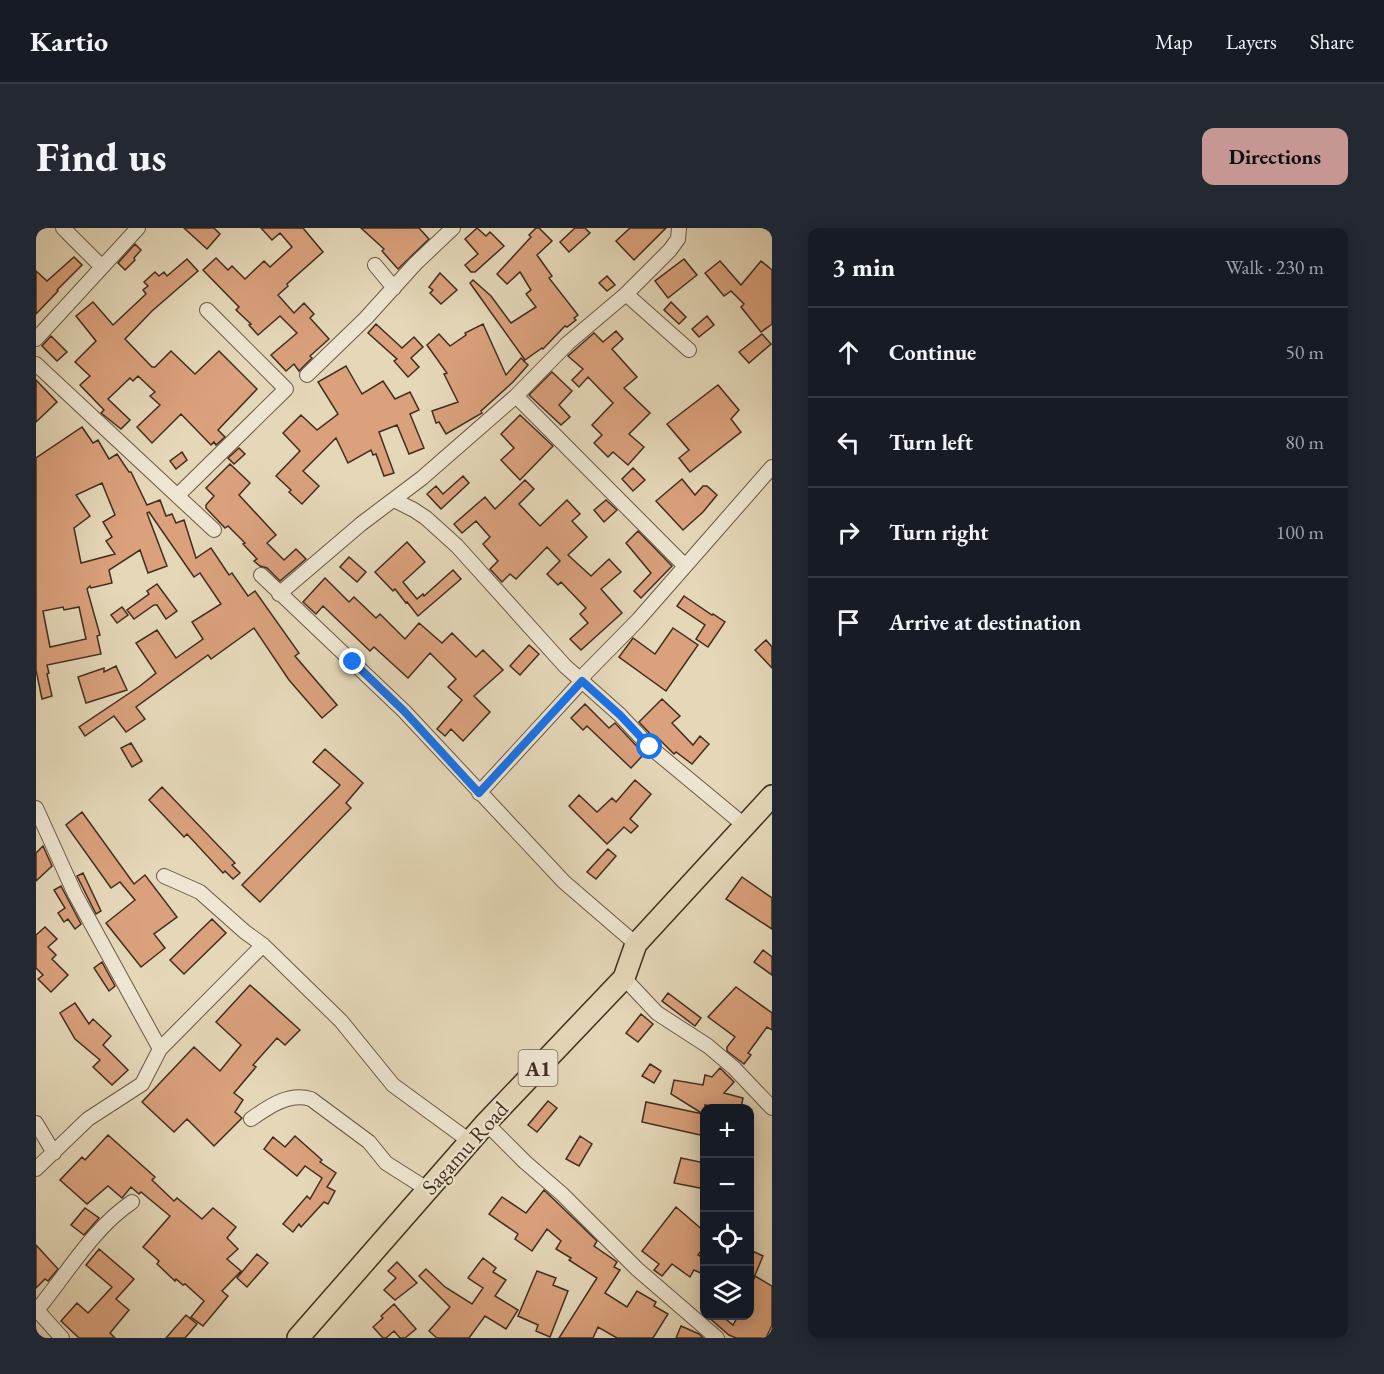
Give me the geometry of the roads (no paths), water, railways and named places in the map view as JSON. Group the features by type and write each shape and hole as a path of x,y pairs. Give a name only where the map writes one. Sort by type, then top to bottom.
{"highway":[{"name":"Sagamu Road","path":"298,1338 427,1189 624,978 636,944 772,796"}],"street":[{"path":"63,228 102,267"},
{"path":"36,339 138,228"},
{"path":"306,375 366,318 453,228"},
{"path":"279,594 516,396 568,343 626,294 670,250 678,239 679,228"},
{"path":"375,265 394,288"},
{"path":"626,294 689,350"},
{"path":"177,495 286,389 207,310"},
{"path":"36,364 214,530"},
{"path":"516,396 685,566"},
{"path":"479,793 582,681 585,674 638,620 772,467"},
{"path":"394,500 426,518 457,546 565,666 620,715 650,747 744,825"},
{"path":"261,575 404,711 564,882 636,944"},
{"path":"36,808 75,894 160,1049"},
{"path":"164,876 200,892 263,945 342,1022 393,1085 471,1142"},
{"path":"36,1169 88,1119 142,1084 160,1049 263,945"},
{"path":"624,978 657,1013 708,1046 734,1068 772,1108"},
{"path":"251,1119 271,1105 303,1096 369,1142 386,1163 427,1189"},
{"path":"36,1123 54,1153"},
{"path":"486,1124 562,1194 637,1269 717,1338"},
{"path":"57,1336 36,1310 86,1247 122,1209 132,1202"}]}
